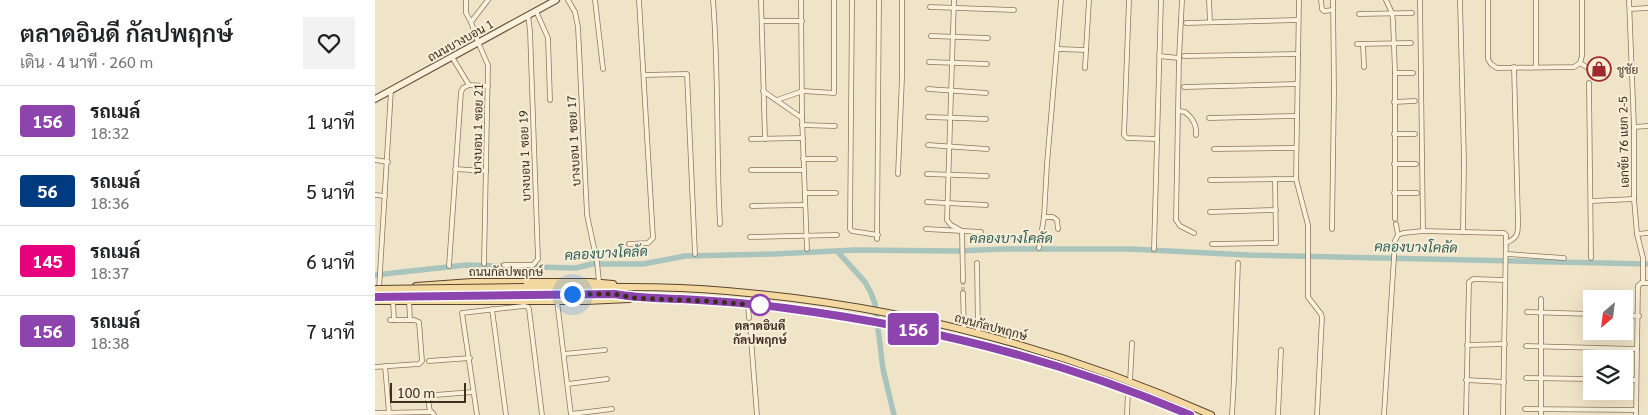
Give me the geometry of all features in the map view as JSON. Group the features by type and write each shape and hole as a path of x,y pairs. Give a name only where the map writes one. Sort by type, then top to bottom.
{"main road":[{"name":"ถนนบางบอน 1","path":"375,99 556,0"},
{"name":"ถนนกัลปพฤกษ์","path":"377,287 403,288 443,283 472,282 599,282 624,284 636,288"},
{"path":"443,283 440,290 444,301"},
{"name":"ถนนกัลปพฤกษ์","path":"377,287 636,288 747,292 815,300 879,311 978,333 1046,352 1130,382 1211,415"},
{"name":"ถนนกัลปพฤกษ์","path":"375,297 615,294 634,298 748,304 819,312 879,322 1041,361 1190,415"},
{"name":"ถนนกัลปพฤกษ์","path":"375,301 557,301 634,298"}],"street":[{"name":"บางบอน 1 ซอย 21","path":"466,0 466,13 489,64 484,264"},
{"path":"471,22 488,0"},
{"name":"บางบอน 1 ซอย 17","path":"569,0 575,12 578,27 587,215 597,262 599,282"},
{"path":"595,0 603,69"},
{"path":"629,244 648,243 653,238 639,0"},
{"path":"713,0 717,51 717,170 720,224"},
{"path":"761,0 765,138"},
{"path":"801,0 803,91 801,118 807,249"},
{"path":"777,100 803,91 835,92 834,0"},
{"path":"852,0 850,229 877,237 879,0"},
{"path":"898,174 902,76 902,0"},
{"path":"954,0 947,220 951,225 962,231"},
{"path":"1039,248 1044,217 1061,0"},
{"path":"1085,68 1089,0"},
{"path":"1129,0 1125,136 1132,139 1157,139"},
{"path":"1154,249 1161,0"},
{"path":"1182,0 1175,197 1176,220 1180,226 1194,233"},
{"path":"1209,0 1210,22"},
{"path":"1299,0 1296,179 1308,225 1308,297 1322,317 1317,415"},
{"path":"1321,0 1322,10 1333,10"},
{"path":"1332,229 1333,0"},
{"path":"1384,415 1393,255 1398,235 1395,221 1394,193 1394,43 1392,13 1386,0"},
{"path":"1420,0 1423,232"},
{"path":"1460,0 1464,160 1463,232"},
{"path":"1488,0 1488,59 1497,68 1574,67 1580,63 1582,56 1582,0"},
{"path":"1536,0 1536,67"},
{"name":"เอกชัย 76 แยก 2-5","path":"1629,0 1634,127 1634,199 1637,234 1643,258 1646,283 1638,286 1639,316"},
{"path":"930,7 1014,10"},
{"path":"1630,9 1648,8"},
{"path":"536,11 548,38 550,100"},
{"path":"1359,14 1411,13"},
{"name":"บางบอน 1 ซอย 19","path":"504,265 530,266 536,264 538,259 528,15"},
{"path":"1186,23 1298,20"},
{"path":"762,21 802,21"},
{"path":"931,36 988,38"},
{"path":"1357,44 1411,44"},
{"path":"1363,44 1364,68"},
{"path":"1057,49 1086,50"},
{"path":"1184,56 1298,54"},
{"path":"451,56 469,85"},
{"path":"1159,56 1179,58"},
{"path":"929,62 987,64"},
{"path":"1580,63 1593,71 1606,72"},
{"path":"1506,243 1514,240 1518,234 1514,68"},
{"path":"1395,73 1413,73"},
{"path":"644,75 687,74 695,254"},
{"path":"1589,83 1591,258"},
{"path":"1184,87 1297,84"},
{"path":"449,266 461,92 463,88 469,85 489,86"},
{"path":"377,287 388,162 391,90"},
{"path":"928,90 986,93"},
{"path":"763,91 801,118"},
{"path":"1394,102 1415,102"},
{"path":"1179,111 1185,112 1194,122 1197,127 1196,135"},
{"path":"1209,118 1297,116"},
{"path":"928,118 986,119"},
{"path":"802,126 835,126"},
{"path":"1634,127 1648,126"},
{"path":"1394,134 1415,134"},
{"path":"751,139 803,138"},
{"path":"928,145 987,149"},
{"path":"1213,149 1297,148"},
{"path":"803,159 835,160"},
{"path":"375,160 388,162"},
{"path":"1394,164 1416,164"},
{"path":"455,169 486,171"},
{"path":"751,170 803,170"},
{"path":"927,174 987,176"},
{"path":"1212,244 1276,243 1275,179"},
{"path":"1211,180 1296,179"},
{"path":"805,193 836,193"},
{"path":"1394,193 1417,193"},
{"path":"375,195 385,196"},
{"path":"1591,201 1634,199"},
{"path":"927,202 985,206"},
{"path":"752,206 805,205"},
{"path":"1209,212 1276,210"},
{"path":"1044,217 1053,217 1057,220 1058,229"},
{"path":"926,229 981,232"},
{"path":"962,231 963,281"},
{"path":"1398,235 1423,232 1505,233 1507,255 1503,415"},
{"path":"1637,234 1648,233"},
{"path":"750,237 837,234"},
{"path":"1507,255 1563,258"},
{"path":"977,263 978,333"},
{"path":"1232,415 1237,263"},
{"path":"1466,415 1469,284 1473,279 1505,280"},
{"path":"963,293 964,330"},
{"path":"1541,299 1541,415"},
{"path":"375,367 421,363 422,361 420,325 417,321 392,320 393,300"},
{"path":"409,300 410,320"},
{"path":"557,301 571,414 612,409"},
{"path":"748,304 749,318"},
{"path":"477,415 462,313 524,306 528,307 542,415"},
{"path":"492,309 505,415"},
{"path":"1527,312 1583,314"},
{"path":"1525,409 1636,413 1639,316 1633,316"},
{"path":"751,326 757,415"},
{"path":"1130,382 1132,342"},
{"path":"1467,345 1505,344"},
{"path":"1526,346 1637,349"},
{"path":"564,354 605,350"},
{"path":"1278,415 1281,350"},
{"path":"429,361 469,358"},
{"path":"385,366 389,412"},
{"path":"1526,378 1583,379"},
{"path":"568,384 607,379"},
{"path":"1466,380 1504,382"},
{"path":"1127,415 1128,391"},
{"path":"427,392 429,412"},
{"path":"435,394 473,392"},
{"path":"375,413 432,412 434,415"}],"waterway":[{"name":"คลองบางโคลัด","path":"375,275 466,265 576,268 592,264 643,264 685,256 855,250 1130,249 1248,255 1648,264"},
{"path":"837,251 865,282 875,304 883,369 894,415"}],"tunnel":[{"path":"963,281 963,293"}],"bus line":[{"name":"156","path":"375,297 615,294 634,298 734,303 819,312 879,322 1041,361 1190,415"}],"place":[{"name":"ชูชัย","path":"1599,69"},
{"name":"ตลาดอินดี กัลปพฤกษ์","path":"760,305"}],"route":[{"path":"572,294 615,294 634,298 677,299 765,306 760,305"}]}
